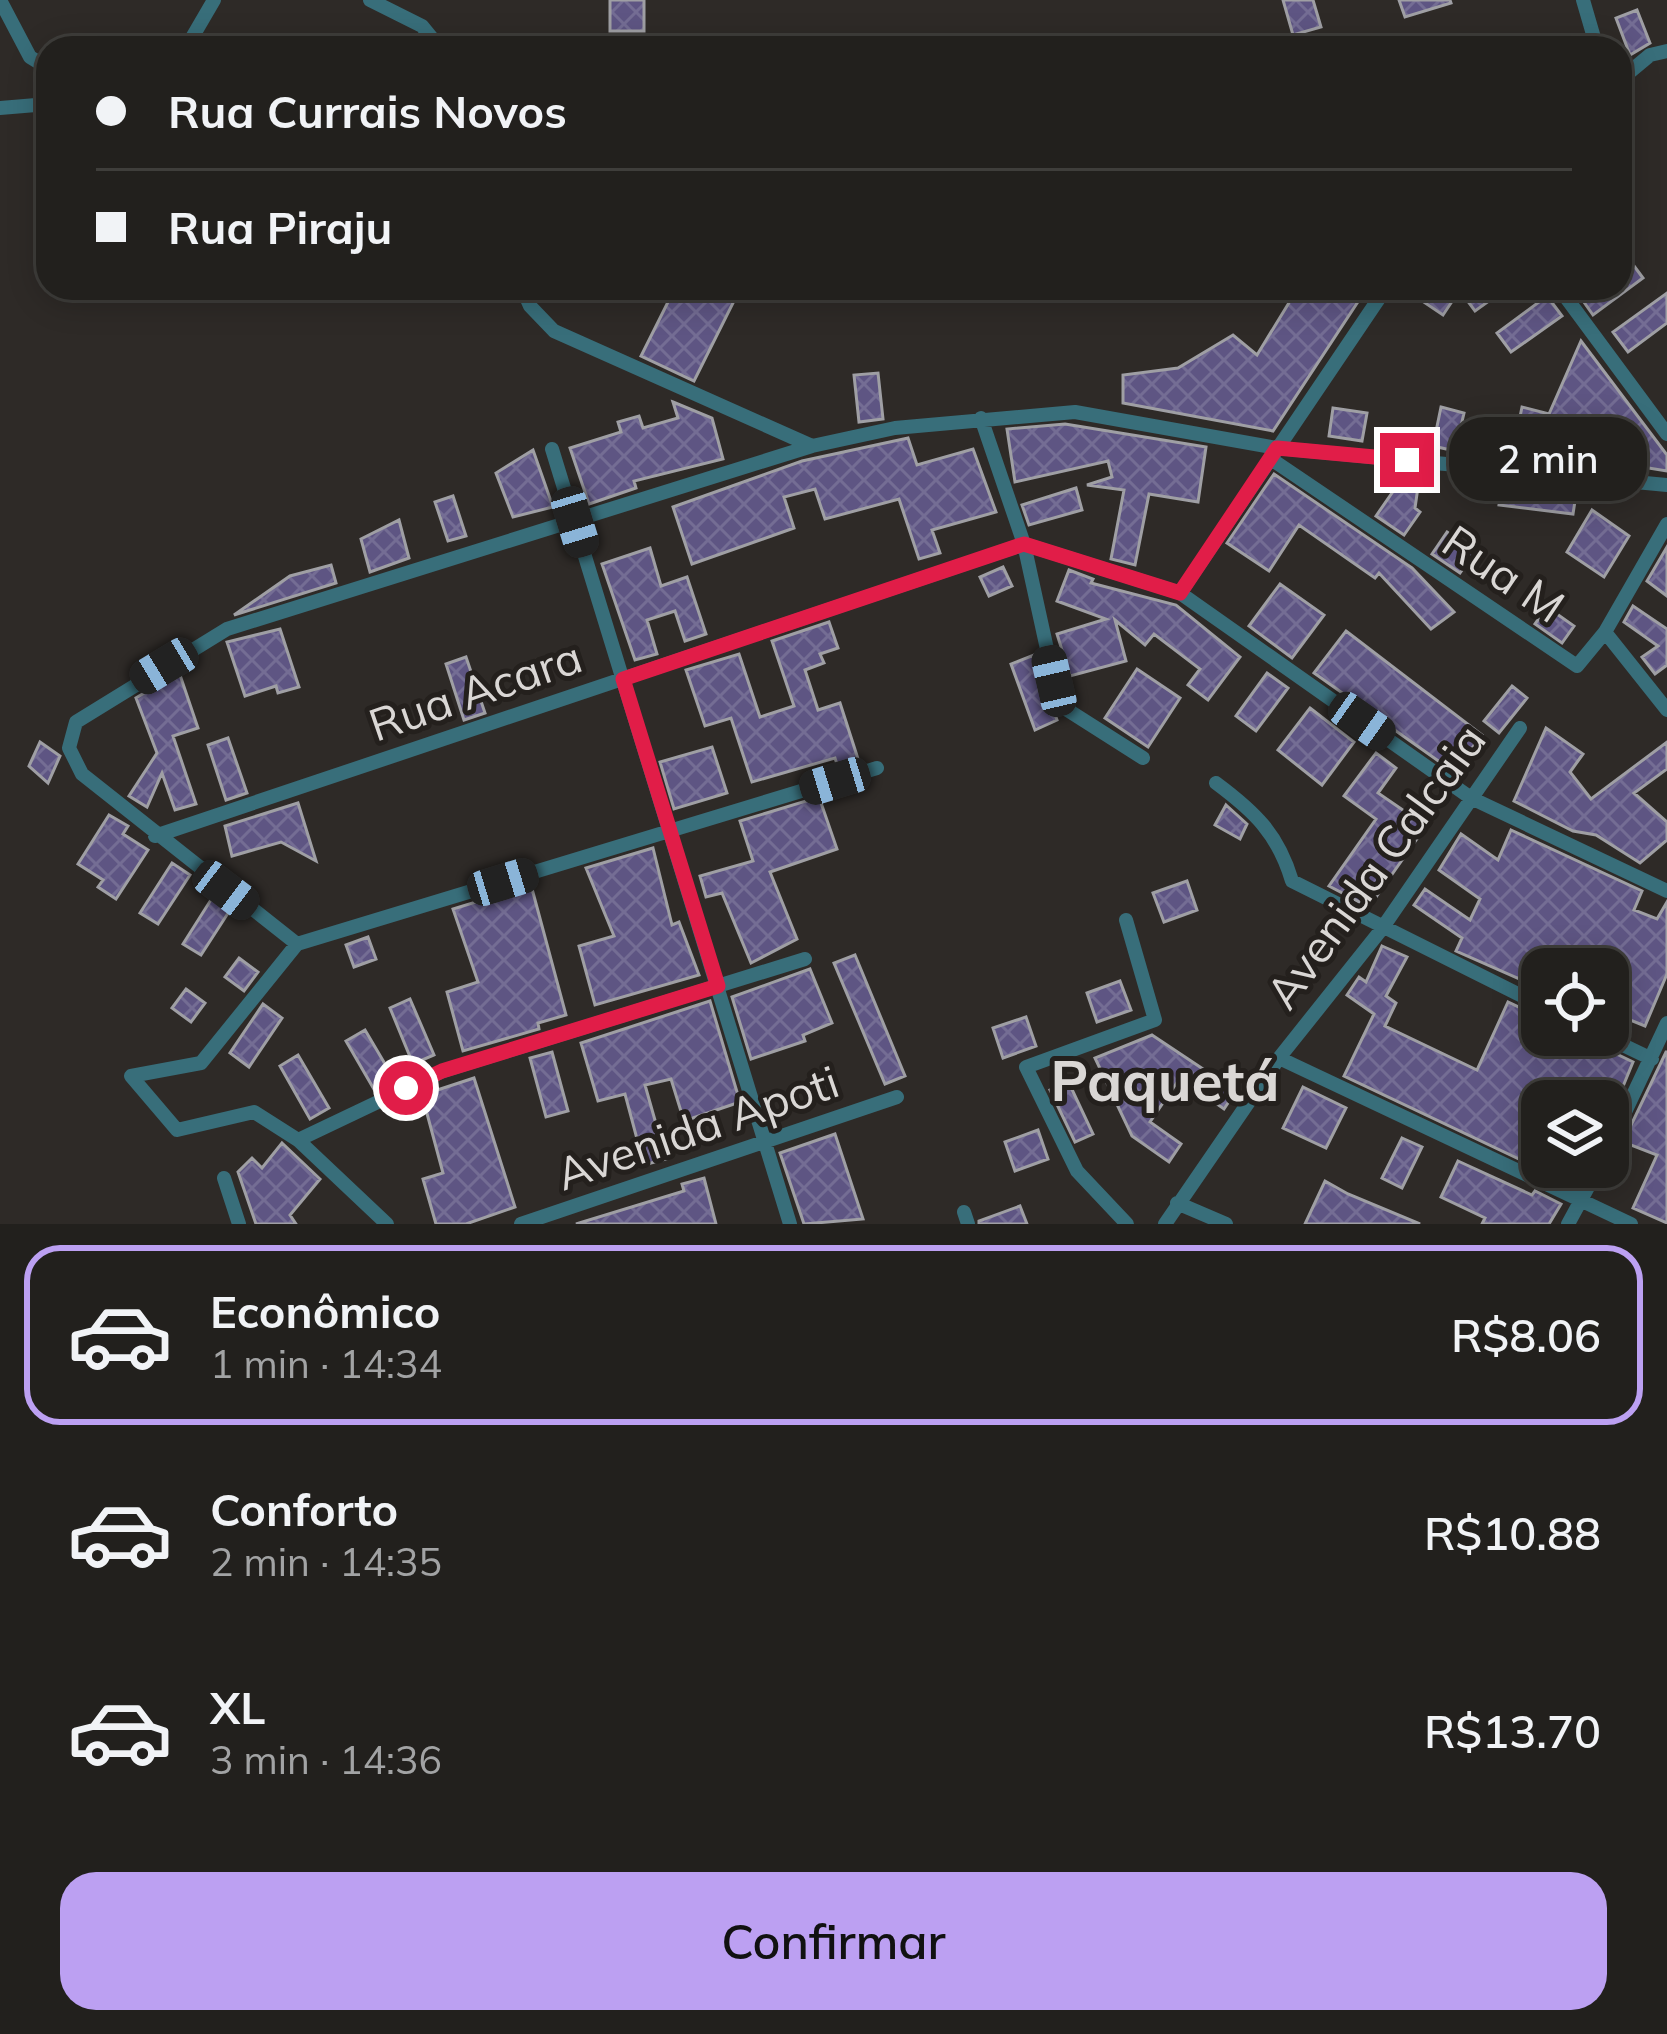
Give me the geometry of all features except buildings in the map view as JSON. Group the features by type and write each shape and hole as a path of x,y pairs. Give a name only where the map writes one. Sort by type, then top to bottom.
{"street":[{"path":"193,36 214,0"},
{"path":"370,0 422,26 430,36"},
{"path":"1583,0 1594,36"},
{"path":"0,1 36,61"},
{"path":"1632,70 1650,55 1667,51"},
{"path":"0,108 36,105"},
{"path":"527,300 554,331 812,446"},
{"path":"1180,593 1378,300"},
{"path":"1568,300 1667,434"},
{"path":"297,944 154,836 82,774 69,748 76,722 227,628 812,446 895,428 981,418 1075,412 1274,454 1667,485"},
{"path":"981,418 1024,544 1054,681 1066,709 1143,758"},
{"path":"552,449 790,1224"},
{"name":"Rua M","path":"1274,454 1577,666 1606,632"},
{"path":"1667,524 1606,632 1667,710"},
{"path":"1024,544 1180,593 1471,798 1667,891"},
{"name":"Rua Acara","path":"154,836 1024,544"},
{"name":"Avenida Calcaia","path":"1165,1224 1279,1058 1381,930 1520,728"},
{"path":"387,1224 298,1141 254,1112 177,1130 130,1076 201,1064 297,944 877,768"},
{"path":"1216,783 1261,816 1283,851 1292,881 1381,930 1521,996"},
{"path":"1126,920 1155,1020 1025,1067 1077,1171 1127,1224"},
{"path":"298,1141 442,1071 805,959"},
{"path":"1629,1106 1667,1023"},
{"path":"1629,1048 1652,1059"},
{"path":"1279,1058 1631,1224"},
{"name":"Avenida Apoti","path":"520,1224 766,1145 897,1097"},
{"path":"224,1178 239,1224"},
{"path":"1568,1224 1588,1188"},
{"path":"1177,1203 1226,1224"}],"district":[{"name":"Paquetá","path":"1165,1079"}],"route":[{"path":"406,1088 442,1071 718,986 623,679 1024,544 1180,593 1277,448 1407,460"}]}
